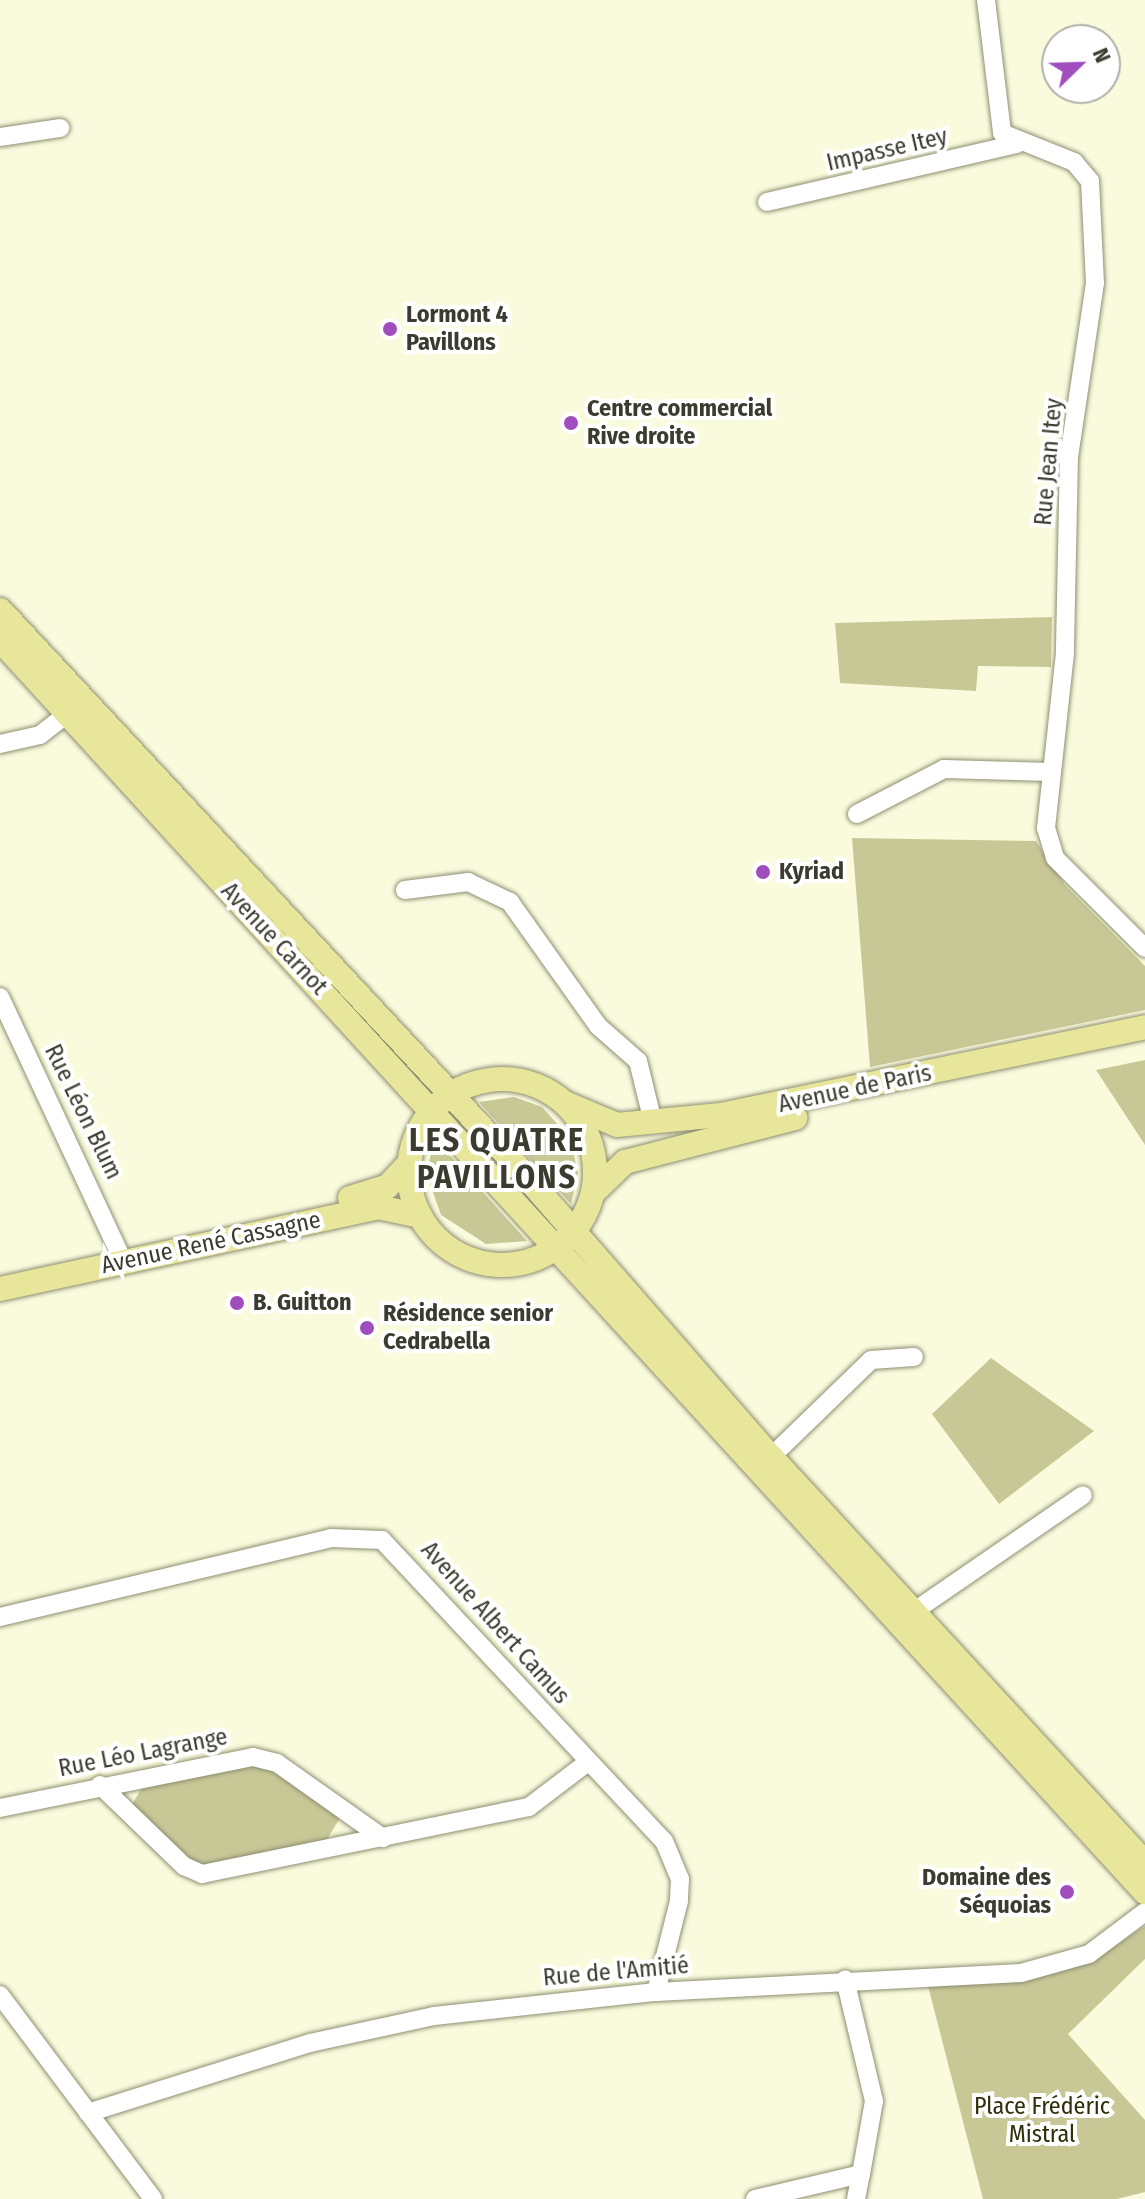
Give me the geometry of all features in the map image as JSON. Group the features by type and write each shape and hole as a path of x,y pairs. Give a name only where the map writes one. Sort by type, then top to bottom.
{"main road":[{"name":"Avenue Carnot","path":"0,610 136,760 509,1157 771,1457 1145,1863"},
{"name":"Avenue Carnot","path":"0,640 482,1162 1145,1892"},
{"name":"Avenue de Paris","path":"451,1094 510,1079 602,1122 653,1122 798,1102 1145,1027"},
{"name":"Avenue de Paris","path":"593,1193 628,1161 1145,1041"},
{"path":"451,1094 432,1110 409,1163 420,1216 452,1251 481,1263 513,1265 557,1247 575,1230 593,1193 591,1145 565,1103"},
{"name":"Avenue René Cassagne","path":"0,1289 373,1193 409,1163"},
{"name":"Avenue René Cassagne","path":"0,1276 123,1256 378,1207 420,1216"}],"street":[{"path":"986,0 994,113 1017,144"},
{"path":"0,137 60,128"},
{"name":"Impasse Itey","path":"767,202 1017,144"},
{"name":"Rue Jean Itey","path":"1017,144 1086,170 1095,256 1069,456 1065,653 1046,828 1055,858 1145,948"},
{"path":"0,744 40,735 68,713"},
{"path":"857,814 944,769 1051,772"},
{"path":"405,890 468,882 510,902 598,1026 638,1061 653,1122"},
{"name":"Rue Léon Blum","path":"0,997 123,1256"},
{"path":"771,1457 871,1360 914,1357"},
{"path":"913,1612 1083,1495"},
{"name":"Avenue Albert Camus","path":"0,1617 331,1538 382,1540 409,1560 588,1762 664,1841 680,1879 656,1992"},
{"name":"Rue Léo Lagrange","path":"0,1808 100,1785 265,1759 383,1838"},
{"path":"100,1785 184,1866 202,1874 529,1807 588,1762"},
{"name":"Rue de l'Amitié","path":"88,2113 310,2043 434,2016 656,1992 845,1979 978,1977 1060,1965 1116,1938 1145,1912"},
{"path":"845,1979 874,2101 856,2199"},
{"path":"0,1995 146,2197"},
{"path":"755,2199 861,2174"}],"green space":[{"path":"1052,617 1051,667 978,666 976,691 840,683 835,623"},
{"path":"852,838 1036,841 1065,885 1145,966 1145,1010 870,1067"},
{"path":"1145,1060 1145,1145 1096,1070"},
{"path":"514,1097 542,1107 570,1138 578,1173 571,1204 479,1102"},
{"path":"435,1139 527,1241 486,1244 441,1215 426,1173"},
{"path":"991,1358 1094,1431 999,1504 932,1414"},
{"path":"245,1763 265,1766 343,1813 326,1841 209,1867 182,1857 130,1808 143,1786"},
{"name":"Place Frédéric Mistral","path":"1145,1926 1145,1959 1068,2034 1145,2120 1145,2192 1117,2199 983,2199 928,1986 1087,1964"}],"place":[{"name":"Lormont 4 Pavillons","path":"390,329"},
{"name":"Centre commercial Rive droite","path":"571,423"},
{"name":"Kyriad","path":"763,872"},
{"name":"B. Guitton","path":"237,1303"},
{"name":"Résidence senior Cedrabella","path":"367,1328"},
{"name":"Domaine des Séquoias","path":"1067,1892"}],"district":[{"name":"LES QUATRE PAVILLONS","path":"497,1160"}]}
